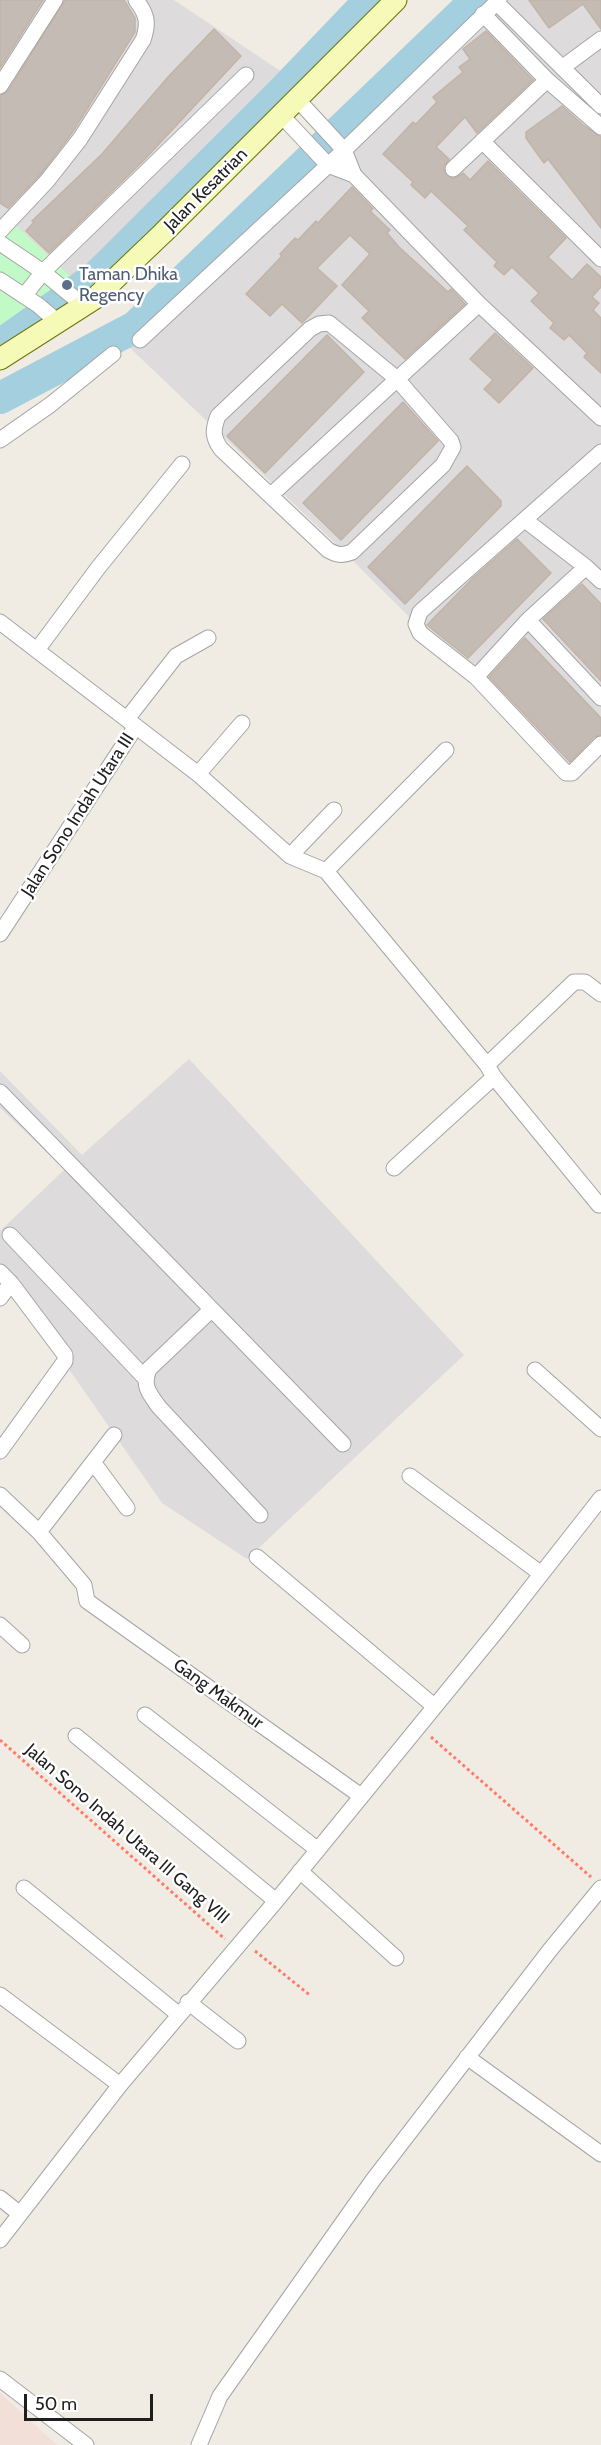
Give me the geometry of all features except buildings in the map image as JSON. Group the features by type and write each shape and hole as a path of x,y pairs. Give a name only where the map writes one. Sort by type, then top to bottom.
{"street":[{"path":"0,86 55,0"},
{"path":"0,231 47,181 80,139 143,40 148,25 145,11 136,0"},
{"name":"Jalan Kesatrian","path":"0,359 80,302 163,233 286,120 396,0"},
{"path":"140,340 340,144 498,1 601,106"},
{"path":"483,14 547,80 601,127"},
{"path":"563,67 601,39"},
{"path":"24,296 43,272 246,75"},
{"path":"453,169 547,80"},
{"path":"301,103 340,144 354,175 478,304 601,418"},
{"path":"286,120 324,160 354,175"},
{"path":"482,141 601,259"},
{"path":"0,243 43,272 80,302"},
{"path":"0,280 56,320"},
{"path":"271,495 478,304"},
{"path":"329,323 396,378 451,441 453,447 442,465 352,552 337,555 328,550 214,440 214,427 218,416 301,337 319,324 329,323"},
{"path":"0,440 50,405 113,354"},
{"path":"601,452 417,617 416,624 420,633 476,677 566,773 572,773 601,744"},
{"path":"37,650 98,568 182,464"},
{"path":"525,520 601,581"},
{"path":"476,677 528,620 586,567"},
{"path":"528,620 601,698"},
{"path":"0,622 198,774 290,856 326,872 599,1205"},
{"name":"Jalan Sono Indah Utara III","path":"0,934 131,722 176,656 208,638"},
{"path":"198,774 242,723"},
{"path":"326,872 446,750"},
{"path":"290,856 334,810"},
{"path":"394,1168 491,1071 574,982 585,982 601,994"},
{"path":"0,1092 343,1444"},
{"path":"10,1235 145,1378"},
{"path":"0,1298 6,1277"},
{"path":"0,1451 65,1361 65,1355 6,1277"},
{"path":"212,1310 149,1369 145,1378 145,1389 260,1515"},
{"path":"535,1370 601,1429"},
{"path":"39,1532 114,1435"},
{"path":"93,1462 126,1508"},
{"path":"410,1476 540,1573"},
{"name":"Gang Makmur","path":"0,1495 39,1532 84,1585 87,1601 362,1796"},
{"path":"0,2238 120,2085 318,1850 499,1628 601,1498"},
{"path":"257,1557 434,1706"},
{"path":"0,1625 22,1645"},
{"path":"145,1716 318,1850"},
{"path":"76,1736 276,1901"},
{"path":"300,1871 396,1958"},
{"path":"199,2445 220,2396 373,2180 597,1883"},
{"path":"24,1888 183,2008 238,2042"},
{"path":"0,1995 120,2085"},
{"path":"467,2057 601,2154"},
{"path":"0,2198 21,2214"},
{"path":"0,2379 86,2445"}],"path":[{"path":"418,1726 597,1883"},
{"name":"Jalan Sono Indah Utara III Gang VIII","path":"0,1740 239,1944 311,1996"}],"shaded area":[{"path":"0,0 174,0 288,76 86,266 0,337"},
{"path":"483,0 601,0 601,752 573,780 338,546 128,346"},
{"path":"189,1059 464,1355 247,1559 162,1503 0,1270 0,1231 65,1169 0,1108 0,1071 82,1155"},
{"path":"0,2393 57,2445 0,2445"}],"green space":[{"path":"9,219 93,297 0,357 0,228"}],"waterway":[{"path":"0,345 96,277 281,93 370,0"},
{"path":"0,398 135,327 476,0"}],"place":[{"name":"Taman Dhika Regency","path":"67,285"}]}
